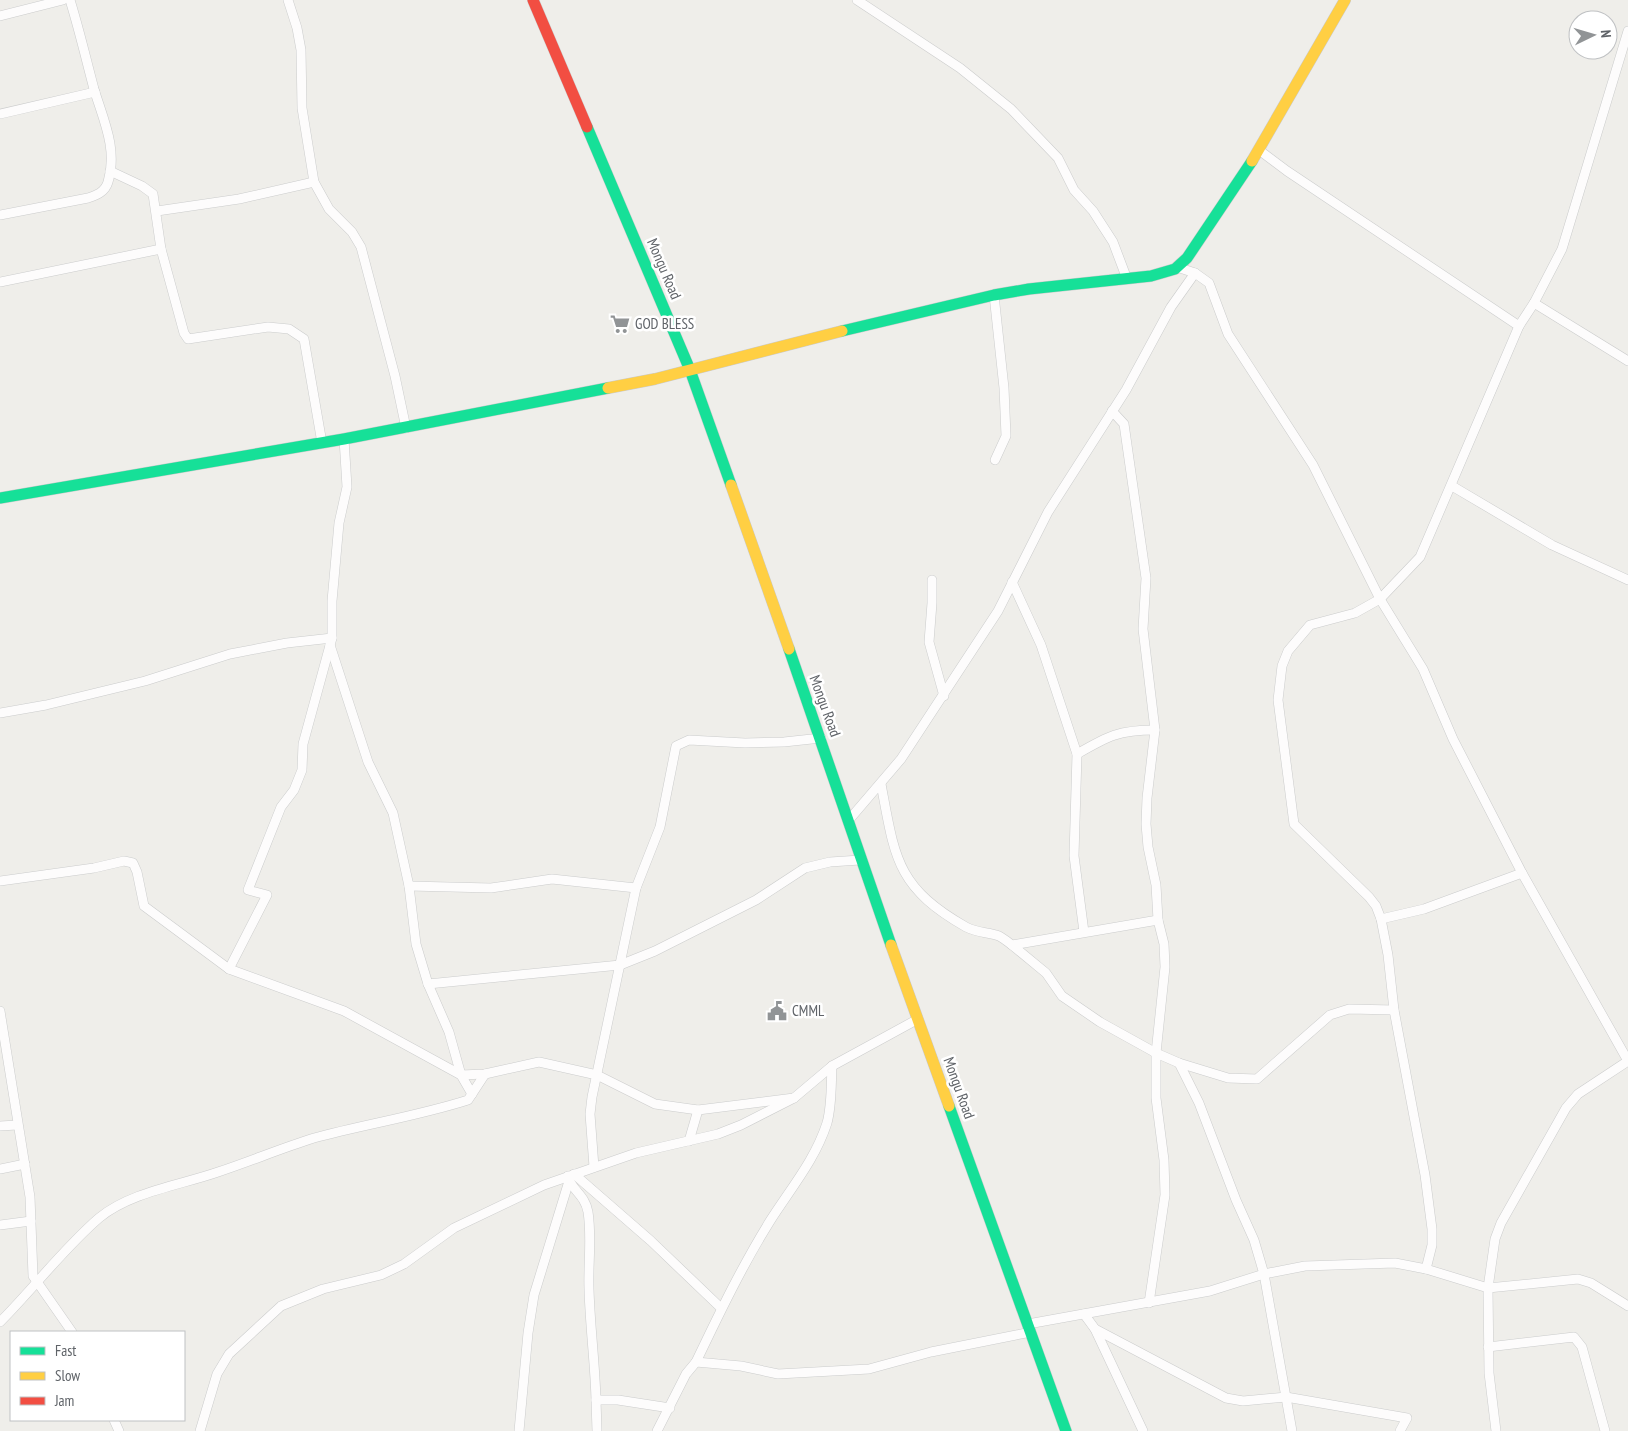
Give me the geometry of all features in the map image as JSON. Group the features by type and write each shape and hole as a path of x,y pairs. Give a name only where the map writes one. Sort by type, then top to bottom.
{"main road":[{"name":"Mongu Road","path":"533,0 690,370 821,738 860,860 1066,1431"},
{"path":"0,498 406,428 690,370 892,318 994,295 1029,289 1127,280 1160,275 1180,268 1259,150 1345,0"}],"street":[{"path":"0,16 62,0"},
{"path":"0,215 88,198 101,193 108,183 110,146 108,126 95,92 70,0"},
{"path":"288,0 297,28 300,50 302,108 314,182 329,209 352,232 361,247 395,376 406,428"},
{"path":"857,0 960,68 1011,108 1058,158 1074,190 1093,211 1113,242 1127,280"},
{"path":"1426,1269 1432,1245 1429,1202 1394,1010 1388,955 1381,919 1376,906 1369,897 1294,824 1278,700 1282,666 1288,651 1310,624 1355,614 1380,599 1420,557 1519,326 1534,303 1562,249 1628,31"},
{"path":"0,114 95,92"},
{"path":"1259,150 1287,171 1519,326"},
{"path":"110,171 149,190 153,194 157,211 161,249 184,333 188,339 278,328 289,329 304,340 322,443"},
{"path":"157,211 239,199 314,182"},
{"path":"0,282 161,249"},
{"path":"1180,268 1195,273 1209,283 1228,334 1313,465 1380,599 1423,669 1453,739 1522,873 1628,1061 1578,1094 1566,1108 1501,1223 1495,1239 1488,1288 1488,1346 1496,1431"},
{"path":"848,821 881,784 944,696 998,610 1048,512 1112,411 1172,307 1195,273"},
{"path":"994,295 1004,388 1006,436 996,460"},
{"path":"1534,303 1628,361"},
{"path":"1112,411 1124,424 1146,578 1143,630 1155,730 1146,824 1148,847 1156,885 1158,920 1164,944 1165,966 1156,1053 1156,1098 1164,1160 1165,1195 1149,1303"},
{"path":"229,968 268,895 248,890 281,807 294,790 302,770 303,744 331,641 339,523 347,487 344,439"},
{"path":"1452,486 1552,545 1628,580"},
{"path":"932,580 929,642 944,696"},
{"path":"1012,582 1041,645 1077,754 1074,856 1084,932"},
{"path":"0,713 46,705 145,681 230,654 331,641"},
{"path":"331,641 368,762 393,814 408,886 416,944 428,984 449,1032 461,1075 472,1094"},
{"path":"1077,754 1104,738 1128,730 1155,730"},
{"path":"594,1167 590,1114 597,1075 636,888 660,827 676,746 681,741 689,740 784,742 821,738"},
{"path":"881,784 895,851 912,887 931,904 967,927 979,933 1000,937 1012,945 1046,973 1062,996 1100,1022 1156,1053 1179,1063 1228,1078 1256,1078 1330,1015 1349,1009 1394,1010"},
{"path":"428,984 620,965 655,951 756,900 805,868 830,862 860,860"},
{"path":"0,881 124,862 133,863 137,872 144,906 229,968 344,1011 461,1075 485,1074 539,1062 597,1075 655,1104 698,1110 794,1098"},
{"path":"1381,919 1424,910 1522,873"},
{"path":"408,886 491,888 552,879 636,888"},
{"path":"1012,945 1158,920"},
{"path":"0,1011 17,1125 25,1164 31,1221 33,1276 36,1283 56,1307 71,1331"},
{"path":"200,1431 217,1374 228,1354 281,1306 323,1289 381,1274 404,1264 454,1228 521,1194 636,1153 718,1134 741,1125 794,1098 832,1066 918,1019"},
{"path":"1179,1063 1199,1102 1236,1200 1254,1240 1264,1274 1292,1431"},
{"path":"657,1431 686,1374 696,1362 721,1308 770,1222 799,1182 810,1162 827,1122 832,1066"},
{"path":"0,1322 100,1217 138,1197 218,1173 264,1154 313,1139 378,1122 426,1114 468,1100 485,1074"},
{"path":"689,1141 698,1110"},
{"path":"0,1126 17,1125"},
{"path":"0,1169 25,1164"},
{"path":"570,1177 663,1252 721,1308"},
{"path":"570,1177 582,1195 589,1214 589,1289 595,1356 597,1431"},
{"path":"519,1431 528,1333 534,1295 570,1177"},
{"path":"0,1225 31,1221"},
{"path":"696,1362 742,1366 778,1374 869,1368 1084,1314 1210,1290 1264,1274 1305,1266 1336,1264 1395,1263 1426,1269 1488,1288 1578,1279 1591,1283 1628,1306"},
{"path":"1084,1314 1095,1328 1143,1431"},
{"path":"1095,1328 1226,1398 1243,1401 1286,1397 1407,1418 1400,1431"},
{"path":"1488,1346 1574,1337 1582,1346 1605,1431"},
{"path":"596,1400 618,1400 670,1408"}],"traffic: fast":[{"path":"587,127 690,370 731,485"},
{"path":"842,331 994,295 1029,289 1151,276 1175,269 1187,258 1252,161"},
{"path":"0,498 344,439 608,388"},
{"path":"789,649 891,945"},
{"path":"949,1106 1066,1431"}],"traffic: slow":[{"path":"1252,161 1345,0"},
{"path":"608,388 655,379 842,331"},
{"path":"731,485 789,649"},
{"path":"891,945 949,1106"}],"traffic: jam":[{"path":"533,0 587,127"}],"place":[{"name":"GOD BLESS","path":"620,324"},
{"name":"CMML","path":"777,1011"}]}
